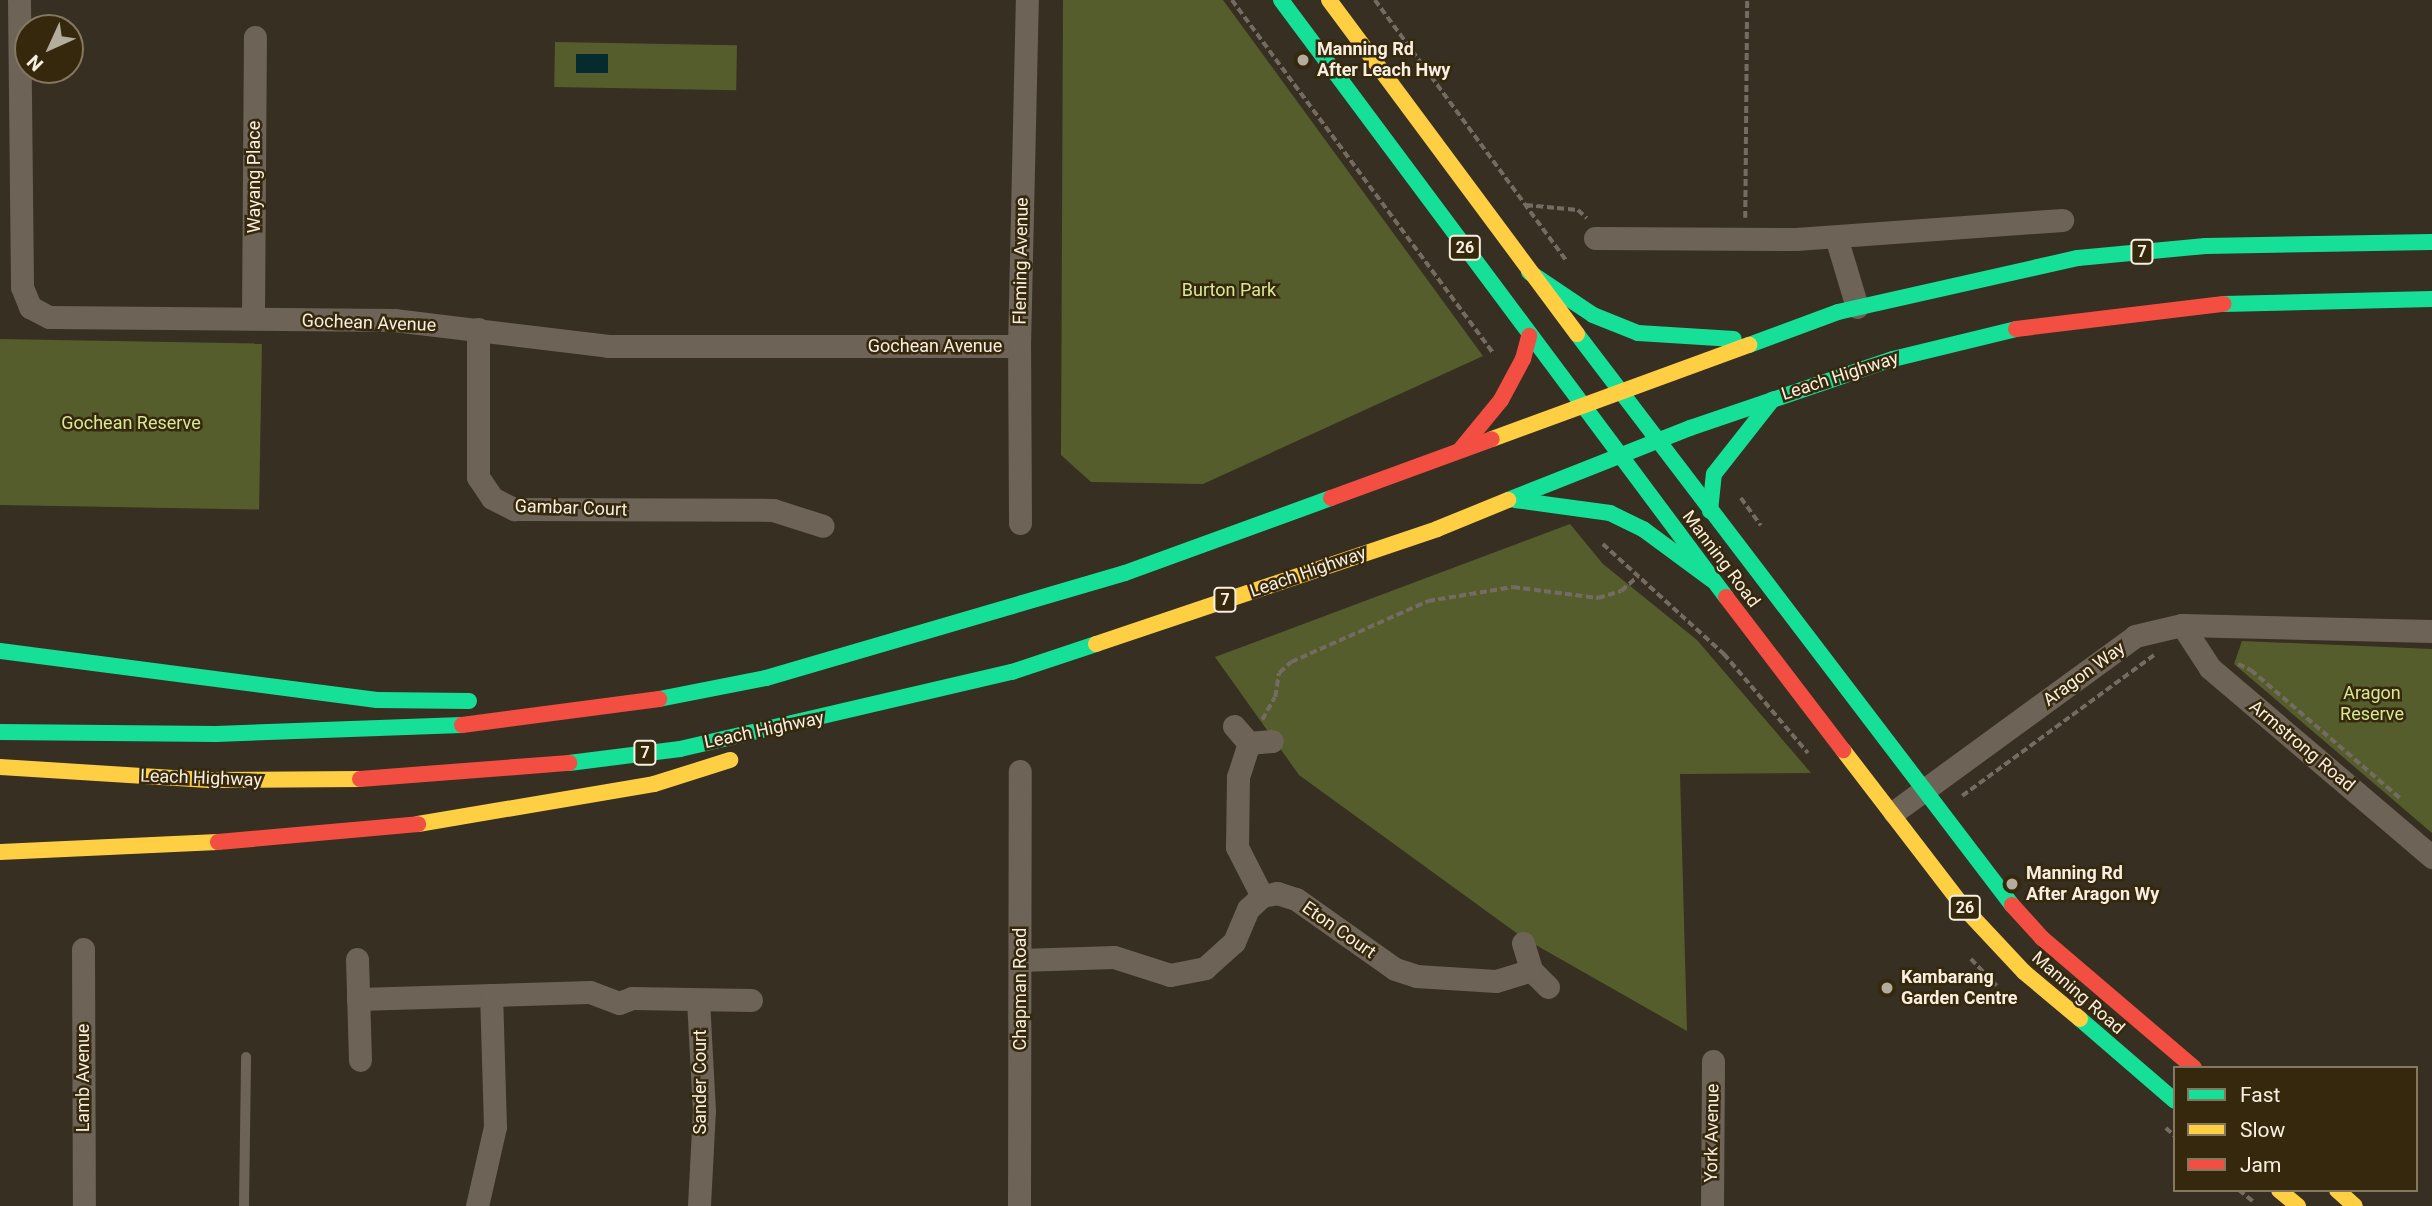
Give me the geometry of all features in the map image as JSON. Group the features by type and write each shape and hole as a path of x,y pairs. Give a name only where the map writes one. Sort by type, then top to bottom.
{"main road":[{"name":"Manning Road","path":"1281,0 1618,456 1993,942 2173,1099"},
{"name":"Manning Road","path":"1329,0 1529,272 2013,907 2042,938 2192,1066"},
{"name":"7","path":"0,732 216,734 416,728 522,720 671,698 813,665 1125,573 1459,452 1618,390 1857,307 2078,258 2204,246 2432,242"},
{"path":"1529,272 1593,314 1638,333 1760,339"},
{"name":"Leach Highway","path":"0,768 209,780 367,779 501,771 680,749 1013,671 1437,529 1618,456 1775,397 1893,359 2000,331 2211,304 2432,299"},
{"path":"1459,452 1514,378 1529,336"},
{"path":"1710,511 1714,474 1775,397"},
{"path":"1510,499 1610,513 1643,529 1712,580"},
{"path":"0,650 377,700 480,701"},
{"path":"787,742 1013,671"},
{"path":"506,701 671,698"},
{"path":"0,852 195,844 471,817 654,784 747,755"},
{"path":"2281,1192 2298,1206"},
{"path":"2339,1192 2355,1206"}],"street":[{"name":"Gochean Avenue","path":"19,0 22,287 30,307 49,317 394,320 608,346 1019,346"},
{"name":"Fleming Avenue","path":"1020,523 1019,346 1027,0"},
{"name":"Wayang Place","path":"253,317 255,37"},
{"path":"1599,238 1836,237 2062,220"},
{"path":"1836,237 1857,307"},
{"name":"Gambar Court","path":"478,329 478,477 492,498 514,509 773,510 823,526"},
{"name":"Aragon Way","path":"1894,813 2135,636 2182,625 2432,631"},
{"name":"Armstrong Road","path":"2182,625 2210,668 2432,857"},
{"path":"1020,960 1114,957 1170,975 1206,968 1234,942 1248,909 1262,896 1237,847 1238,777 1251,736"},
{"name":"Chapman Road","path":"1019,1206 1020,771"},
{"name":"Eton Court","path":"1262,896 1277,893 1296,899 1395,969 1416,976 1496,981 1531,970"},
{"path":"1523,943 1531,970 1548,987"},
{"name":"Lamb Avenue","path":"83,949 84,1206"},
{"path":"357,959 360,1060"},
{"path":"358,999 590,992 619,1003 632,998 751,1000"},
{"path":"477,1206 495,1127 491,995"},
{"name":"Sander Court","path":"698,1000 704,1110 699,1206"},
{"name":"York Avenue","path":"1712,1206 1713,1061"}],"lane":[{"path":"244,1206 246,1057"}],"path":[{"path":"1232,0 1496,357 1499,370 1514,378"},
{"path":"1375,0 1569,264"},
{"path":"1744,239 1747,0"},
{"path":"1526,205 1578,210 1599,238"},
{"path":"1251,736 1275,697 1279,673 1291,662 1428,601 1513,587 1598,598 1621,592 1638,576"},
{"path":"1961,797 2151,656 2164,652"},
{"path":"2241,1192 2258,1206"}],"green space":[{"name":"Burton Park","path":"1063,0 1223,0 1483,356 1203,484 1091,482 1061,455"},
{"path":"555,42 737,45 736,90 554,87"},
{"name":"Gochean Reserve","path":"0,339 262,344 259,510 0,505"},
{"path":"1570,524 1603,564 1697,640 1811,773 1680,774 1687,1031 1522,937 1299,775 1215,657"},
{"name":"Aragon Reserve","path":"2242,641 2432,649 2432,833 2234,664"}],"water":[{"path":"576,54 608,54 608,73 576,73"}],"traffic: fast":[{"path":"1281,0 1726,597"},
{"path":"1749,345 1838,312 2078,258 2205,246 2432,242"},
{"path":"1529,272 1593,315 1638,333 1734,339"},
{"path":"2223,304 2432,299"},
{"path":"1508,500 1690,428 1893,359 2016,329"},
{"path":"1577,334 2012,905"},
{"path":"1710,511 1714,474 1773,399"},
{"path":"659,699 766,678 1125,573 1331,498"},
{"path":"1515,500 1610,513 1643,529 1712,580"},
{"path":"569,763 680,749 1012,672 1096,644"},
{"path":"0,651 377,700 469,701"},
{"path":"0,732 216,734 462,725"},
{"path":"2080,1019 2173,1099"}],"traffic: slow":[{"path":"1329,0 1577,334"},
{"path":"1492,439 1749,345"},
{"path":"1096,644 1437,529 1508,500"},
{"path":"1843,750 1965,909 2024,972 2080,1019"},
{"path":"418,824 654,784 730,760"},
{"path":"0,767 209,780 360,779"},
{"path":"0,852 218,842"},
{"path":"2281,1192 2298,1206"},
{"path":"2339,1192 2355,1206"}],"traffic: jam":[{"path":"2016,329 2223,304"},
{"path":"1460,450 1501,400 1523,359 1529,336"},
{"path":"1331,498 1492,439"},
{"path":"1726,597 1843,750"},
{"path":"462,725 659,699"},
{"path":"360,779 569,763"},
{"path":"218,842 418,824"},
{"path":"2012,905 2042,938 2192,1066"}],"place":[{"name":"Manning Rd After Leach Hwy","path":"1303,60"},
{"name":"Manning Rd After Aragon Wy","path":"2012,884"},
{"name":"Kambarang Garden Centre","path":"1887,988"}]}
